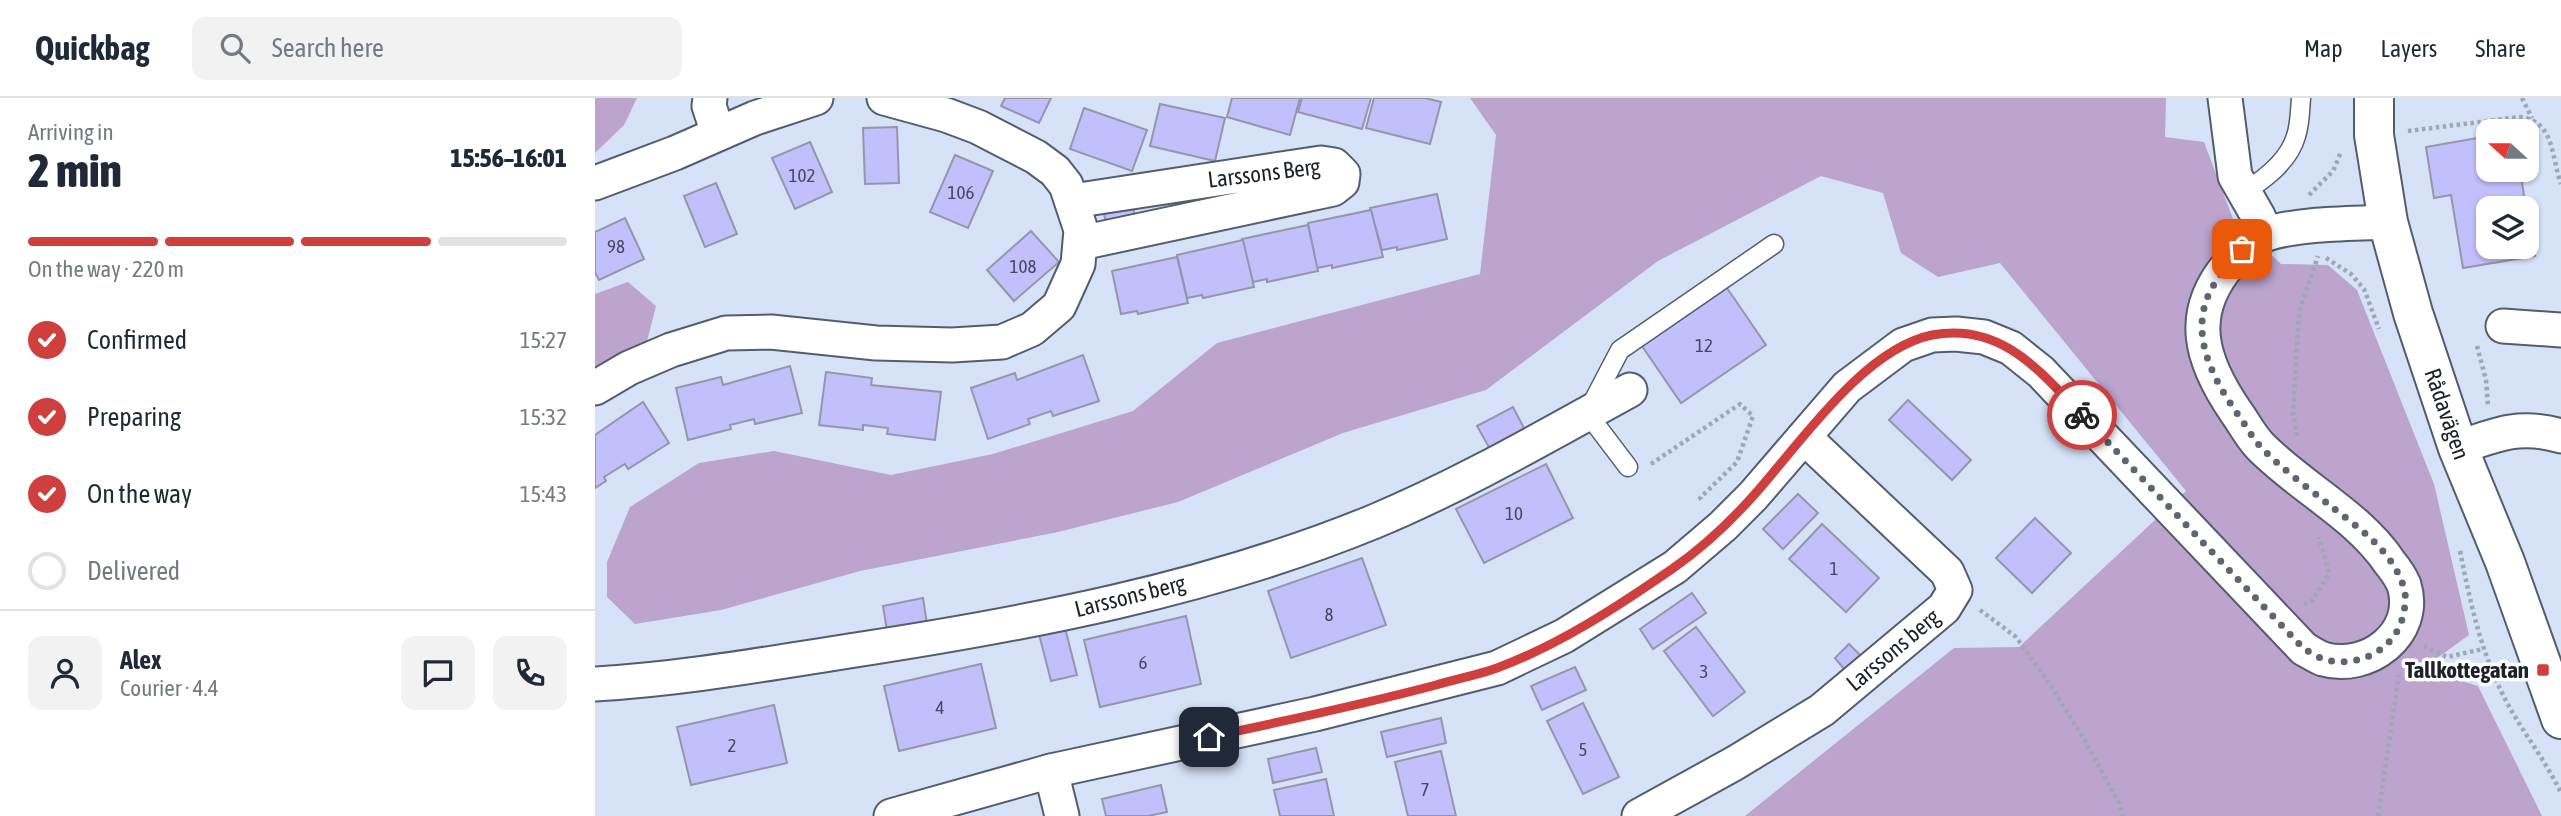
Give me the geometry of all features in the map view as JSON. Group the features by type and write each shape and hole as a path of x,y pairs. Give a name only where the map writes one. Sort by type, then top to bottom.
{"street":[{"path":"710,98 709,106 718,133"},
{"path":"595,183 755,118 816,98"},
{"path":"595,388 629,368 671,350 726,333 771,332 876,343 952,345 1002,342 1032,329 1059,306 1078,264 1081,230 1066,185 1055,171 1012,144 946,115 884,98"},
{"path":"2225,98 2235,176 2266,234"},
{"name":"Rådavägen","path":"2374,116 2388,222 2413,313 2458,448 2505,562 2561,719"},
{"name":"Larssons Berg","path":"1073,201 1321,163 1334,164 1343,174 1342,182 1333,189 1081,243"},
{"path":"891,816 1051,771 1315,715 1497,668 1564,636 1675,568 1753,496 1846,387 1903,345 1933,335 1983,337 2011,348 2041,372 2304,649 2323,659 2358,660 2374,655 2388,645 2406,640 2402,623 2404,586 2376,543 2259,446 2217,385 2204,350 2203,321 2206,300 2220,274 2242,249 2266,234 2311,240 2388,222"},
{"path":"2490,331 2561,330"},
{"name":"Larssons berg","path":"595,684 695,675 935,638 1118,601 1245,567 1373,522 1480,472 1630,390"},
{"path":"2458,448 2497,433 2515,430 2543,431 2561,436"},
{"name":"Larssons berg","path":"1639,816 1735,763 1822,710 1944,608 1955,590 1947,572 1804,437"},
{"path":"1051,771 1062,816"}],"lane":[{"path":"2244,192 2260,182 2283,160 2296,137 2301,98"},
{"path":"1627,467 1587,413 1620,350 1774,244"}],"path":[{"path":"2522,98 2532,119"},
{"path":"2383,337 2364,289 2351,274 2318,254 2311,240 2309,195 2333,171 2340,156 2343,135 2374,116 2532,119"},
{"path":"2539,125 2543,128 2561,184"},
{"path":"2490,331 2486,380 2488,410 2497,433"},
{"path":"1627,467 1633,476 1740,404 1753,416 1737,462 1700,498 1723,526"},
{"path":"2459,547 2483,649 2514,717 2561,793"},
{"path":"1955,590 2016,638 2053,689 2084,739 2118,801 2123,816"},
{"path":"2378,816 2406,640 2447,657 2483,649"}],"shaded area":[{"path":"595,98 637,98 624,125 595,153"},
{"path":"1470,98 2166,98 2165,137 2204,142 2233,219 2281,264 2328,265 2357,290 2434,484 2469,635 2422,669 2478,686 2542,816 1745,816 1954,648 2019,647 2186,491 2000,263 1938,277 1901,253 1883,193 1821,176 1658,261 1486,390 1343,433 1178,502 1058,532 860,571 721,610 635,624 607,597 607,562 630,507 699,463 774,451 891,475 993,454 1133,411 1217,343 1480,274 1496,135"},
{"path":"628,282 656,306 645,349 595,372 595,294"}],"building":[{"path":"1005,98 1051,98 1039,123 1001,106"},
{"path":"1232,98 1300,98 1290,135 1227,117"},
{"path":"1302,98 1371,98 1362,129 1298,112"},
{"path":"1374,98 1425,98 1441,102 1430,144 1366,128"},
{"path":"1160,104 1225,118 1215,161 1150,146"},
{"path":"1084,108 1147,130 1132,171 1070,149"},
{"path":"897,127 899,183 865,184 863,128"},
{"path":"2476,138 2476,182 2522,182 2524,196 2476,196 2476,259 2517,259 2463,268 2451,195 2434,198 2426,147"},
{"path":"810,142 832,192 795,209 772,158"},
{"path":"955,155 993,171 968,228 930,212"},
{"path":"716,183 737,234 705,247 684,196"},
{"path":"1437,194 1447,239 1397,250 1397,247 1382,250 1370,208"},
{"path":"1132,204 1136,220 1107,227 1103,210"},
{"path":"1371,210 1383,257 1332,268 1332,265 1317,268 1308,223"},
{"path":"625,218 644,259 599,280 595,272 595,232"},
{"path":"1308,225 1318,271 1267,282 1267,279 1253,282 1242,239"},
{"path":"1031,231 1059,262 1014,301 987,270"},
{"path":"1243,240 1254,287 1203,298 1202,295 1187,298 1177,255"},
{"path":"1177,257 1188,303 1138,314 1137,311 1121,314 1112,271"},
{"path":"1727,288 1766,345 1681,403 1642,346"},
{"path":"1083,355 1099,401 1053,416 1051,411 1028,419 1030,424 988,439 971,388 1015,373 1017,380"},
{"path":"790,366 802,413 755,424 754,419 730,425 731,429 688,440 676,388 721,377 723,385"},
{"path":"826,372 872,378 871,385 941,392 935,440 887,434 888,428 863,425 863,430 819,425"},
{"path":"1908,400 1971,460 1952,480 1889,420"},
{"path":"643,402 669,443 628,469 625,464 604,477 606,481 595,488 595,435"},
{"path":"1513,407 1525,430 1490,449 1477,426"},
{"path":"1546,464 1573,518 1484,563 1456,509"},
{"path":"1798,494 1818,513 1783,549 1763,529"},
{"path":"2035,518 2071,553 2032,593 1996,558"},
{"path":"1822,524 1879,578 1846,612 1789,559"},
{"path":"1362,558 1386,625 1291,658 1268,591"},
{"path":"1692,593 1706,613 1653,649 1640,629"},
{"path":"923,598 927,624 887,631 883,606"},
{"path":"1186,616 1201,684 1100,707 1084,640"},
{"path":"1696,627 1745,692 1713,716 1664,651"},
{"path":"1065,628 1077,675 1051,681 1039,634"},
{"path":"1849,644 1860,655 1844,669 1835,658"},
{"path":"981,664 996,728 899,751 884,686"},
{"path":"1575,667 1586,690 1542,710 1531,686"},
{"path":"1583,703 1619,777 1583,794 1547,721"},
{"path":"774,705 787,763 691,785 677,727"},
{"path":"1441,718 1446,743 1387,757 1381,732"},
{"path":"1316,748 1322,772 1273,783 1268,759"},
{"path":"1441,751 1456,816 1408,816 1395,762"},
{"path":"1326,779 1334,816 1280,816 1274,790"},
{"path":"1161,785 1167,812 1148,816 1106,816 1102,799"}],"way so far":[{"path":"2082,415 2304,649 2323,659 2339,661 2358,660 2374,655 2388,645 2402,623 2405,606 2404,586 2391,564 2376,543 2259,446 2217,385 2204,350 2203,321 2206,300 2220,274 2242,249"}],"place":[{"name":"Tallkottegatan","path":"2543,670"}],"route":[{"path":"1209,737 1315,715 1497,668 1564,636 1675,568 1753,496 1846,387 1903,345 1933,335 1983,337 2011,348 2041,372 2082,415"}]}
